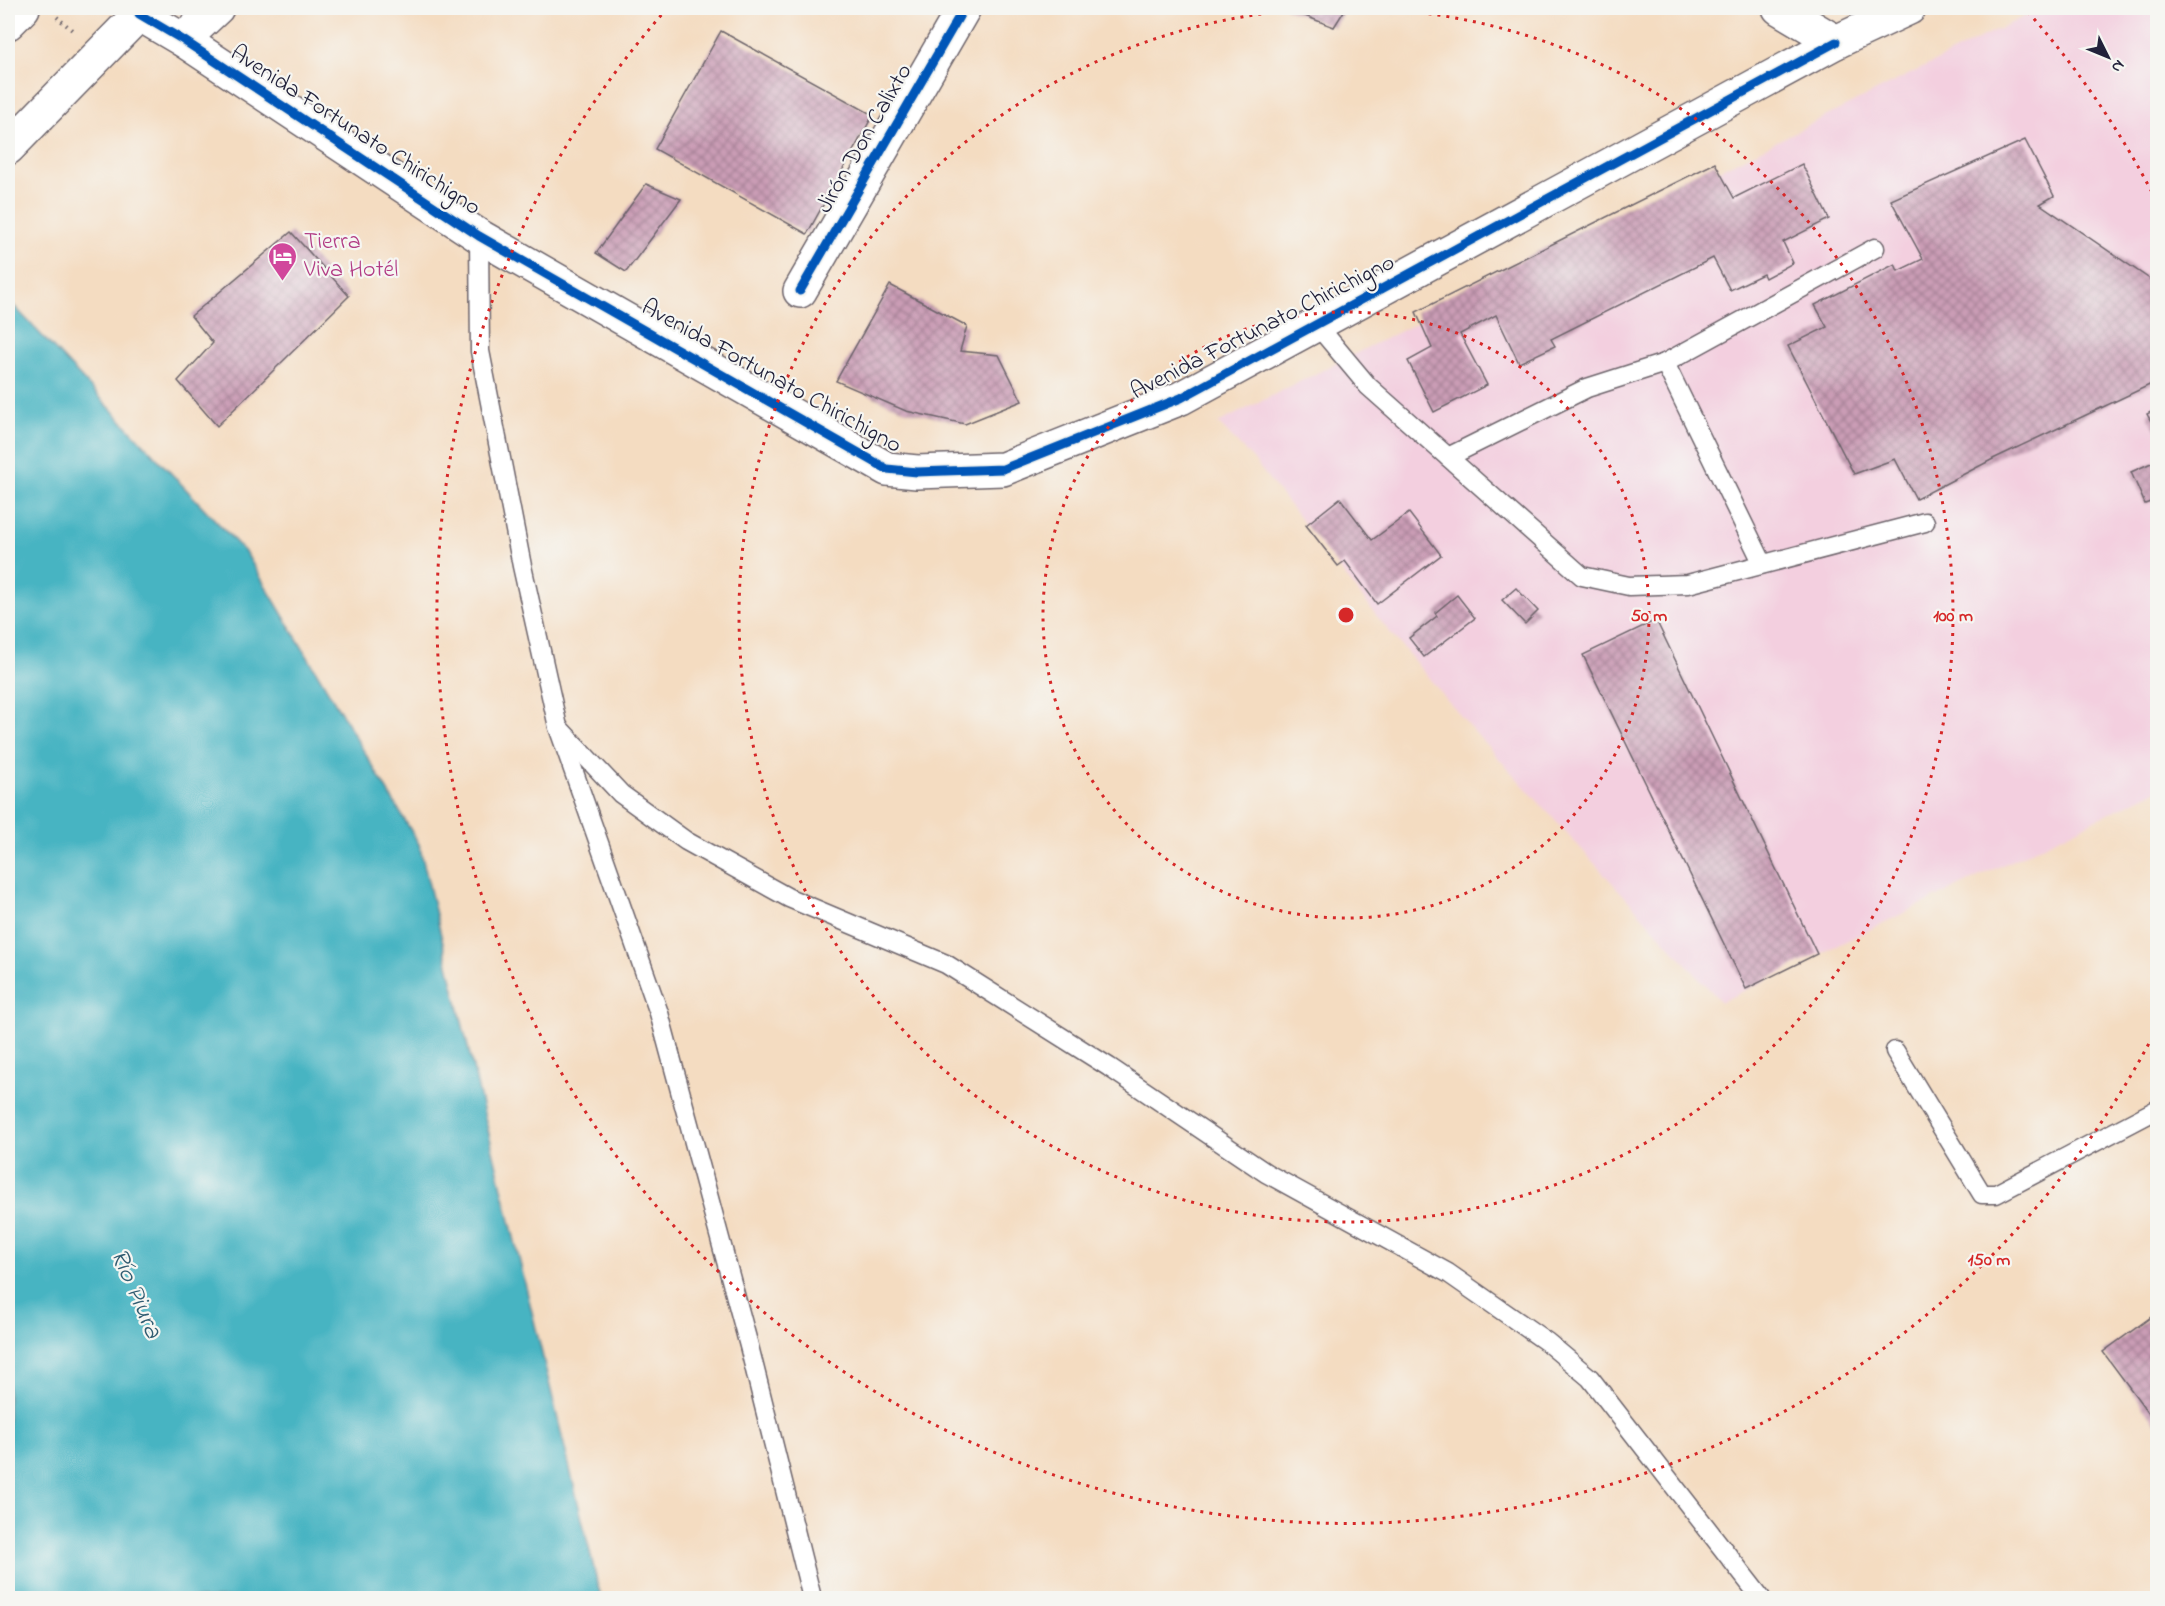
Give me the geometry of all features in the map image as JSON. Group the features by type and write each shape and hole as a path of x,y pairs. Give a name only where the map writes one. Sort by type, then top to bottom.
{"main road":[{"path":"8,23 23,8"},
{"path":"183,40 216,8"},
{"name":"Jirón Don Calixto","path":"800,291 964,8"},
{"path":"1779,8 1836,42"},
{"name":"Avenida Fortunato Chirichigno","path":"142,11 479,236 887,469 916,472 1003,469 1181,398 1836,42 1909,8"},
{"path":"8,148 142,11"}],"lane":[{"path":"479,236 480,351 522,566 558,727 659,1013 749,1346 813,1599"},
{"path":"1448,457 1587,388 1665,363 1875,248"},
{"path":"1317,325 1368,386 1582,576 1629,586 1688,584 1925,522"},
{"path":"1665,363 1762,564"},
{"path":"558,727 621,794 686,841 789,898 946,964 1109,1067 1266,1173 1448,1273 1547,1341 1590,1378 1761,1599"},
{"path":"1895,1051 1982,1194 1996,1194 2157,1109"}],"path":[{"path":"8,193 17,183"}],"shaded area":[{"path":"2041,8 2157,8 2157,790 1721,1002 1470,727 1384,625 1253,459 1218,423"}],"water":[{"name":"Río Piura","path":"8,302 246,553 419,844 601,1598 8,1598"}],"building":[{"path":"1284,8 1346,8 1334,27"},
{"path":"721,31 873,115 807,234 655,149"},
{"path":"2025,140 2054,196 2040,204 2151,280 2158,293 2158,381 1995,458 1916,499 1895,459 1854,474 1788,346 1827,327 1815,305 1895,264 1898,271 1923,259 1891,200"},
{"path":"1715,163 1734,198 1802,164 1829,219 1783,242 1793,263 1765,278 1763,274 1730,290 1713,258 1551,339 1555,346 1519,363 1496,315 1460,334 1487,385 1434,412 1408,361 1432,348 1416,312"},
{"path":"646,184 681,199 626,272 596,253"},
{"path":"291,232 349,296 217,426 178,381 213,343 191,316"},
{"path":"890,285 967,326 960,351 999,355 1022,401 965,424 906,411 836,381"},
{"path":"2158,408 2158,434 2147,414"},
{"path":"2158,460 2158,499 2145,504 2131,472"},
{"path":"1340,498 1372,540 1409,513 1441,555 1377,604 1345,561 1338,566 1306,525"},
{"path":"1516,588 1538,611 1525,624 1502,600"},
{"path":"1457,595 1475,618 1424,657 1409,638 1437,616 1435,613"},
{"path":"1656,620 1817,954 1746,989 1583,655"},
{"path":"2158,1312 2158,1426 2103,1352"}],"cycle path":[{"path":"800,291 964,8"},
{"path":"139,14 183,40 479,236 887,469 917,472 1003,469 1181,398 1836,42"}],"place":[{"name":"Tierra Viva Hotél","path":"283,282"}]}
